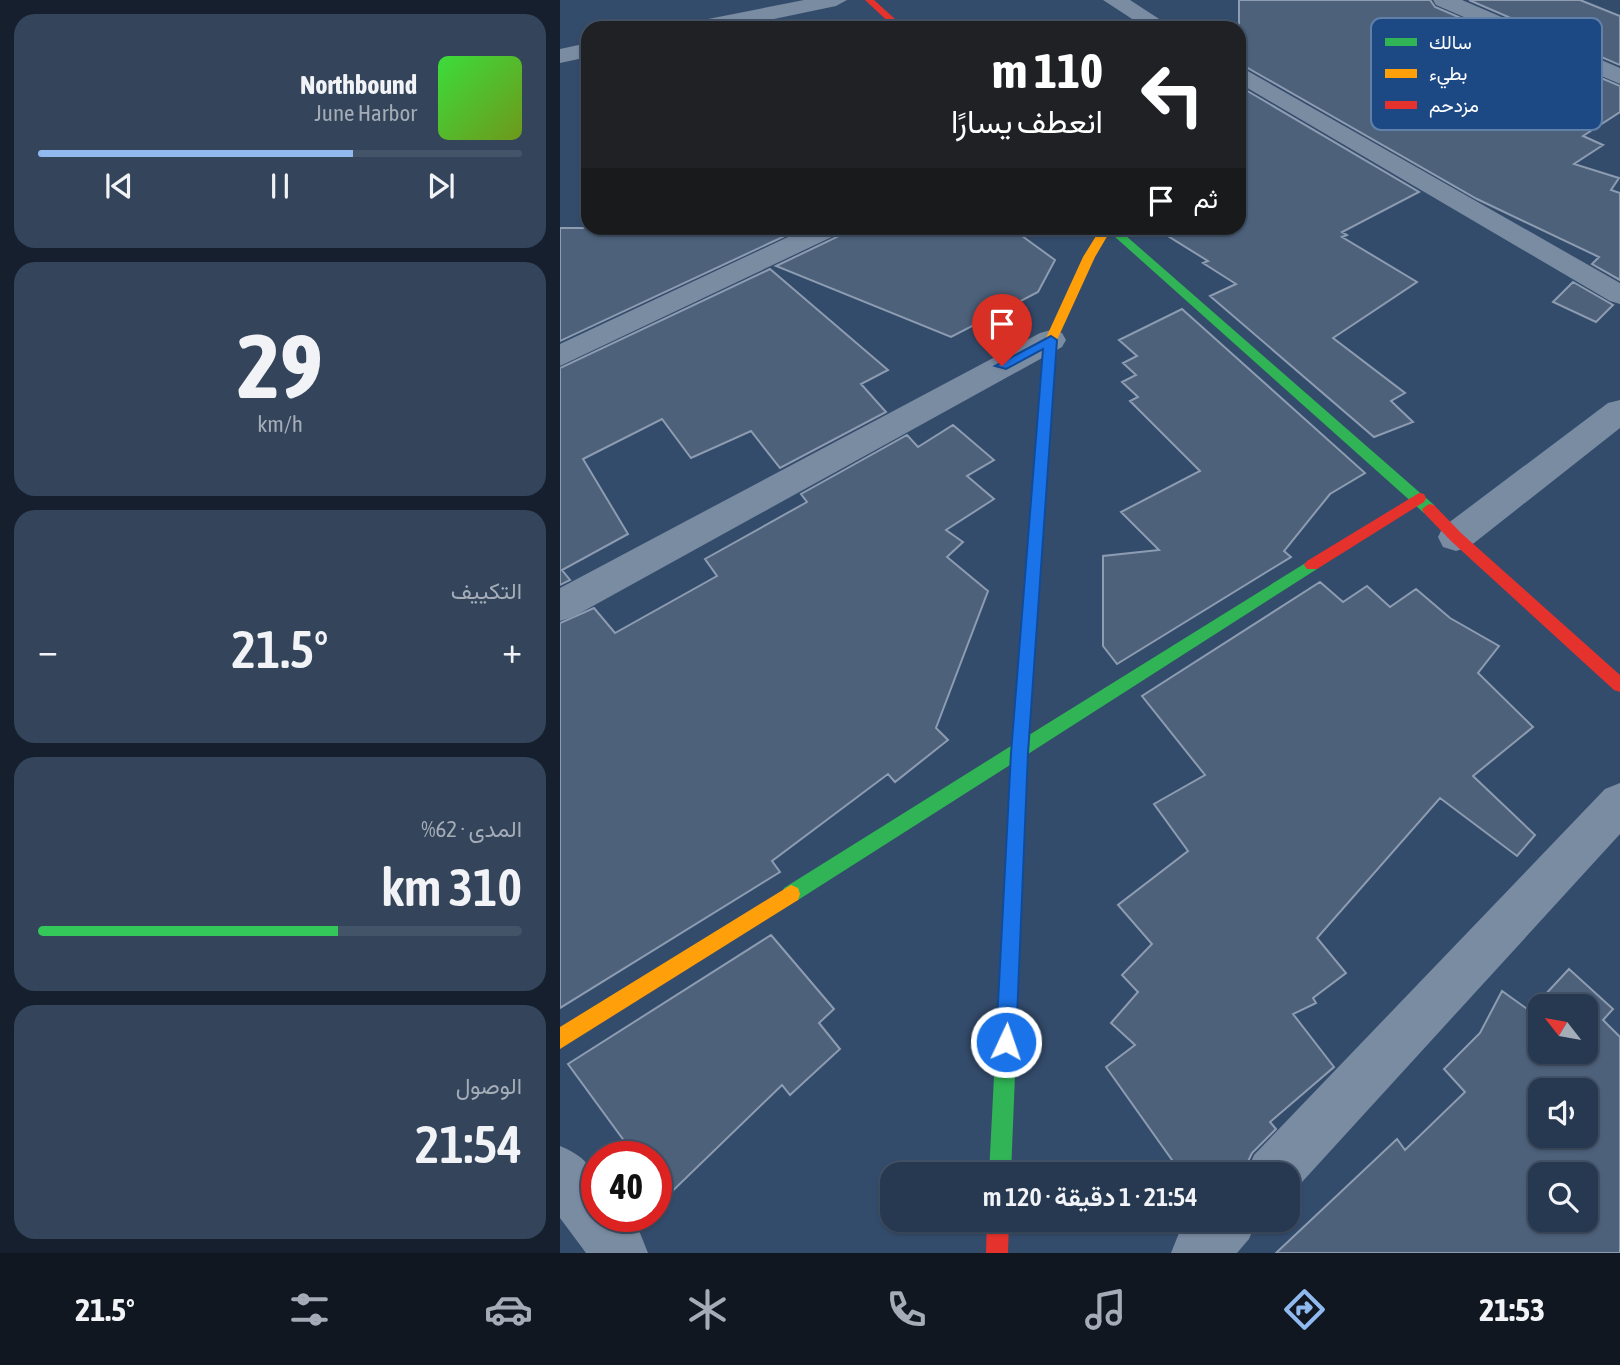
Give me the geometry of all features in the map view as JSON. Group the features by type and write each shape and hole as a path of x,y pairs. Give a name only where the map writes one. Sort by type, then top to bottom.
{"street":[{"path":"732,21 836,0"},
{"path":"869,0 892,21"},
{"path":"1114,0 1149,21"},
{"path":"1444,0 1485,18"},
{"path":"560,56 581,52"},
{"path":"1602,69 1620,77"},
{"path":"1246,77 1620,295"},
{"path":"560,356 813,235"},
{"path":"1001,1162 1019,753 1051,340 1089,257 1104,235"},
{"path":"1117,235 1419,498 1456,537 1620,685"},
{"path":"560,606 1051,340"},
{"path":"1456,537 1620,411"},
{"path":"560,1040 1019,753 1419,498"},
{"path":"1284,1162 1620,803"},
{"path":"560,1173 620,1253"},
{"path":"996,1253 997,1232"},
{"path":"1199,1253 1219,1232"}],"building":[{"path":"1239,0 1430,0 1435,7 1461,18 1371,18 1371,130 1592,130 1583,136 1603,145 1574,164 1619,178 1611,190 1620,193 1620,280 1592,264 1599,257 1477,199 1246,67 1246,21 1239,21"},
{"path":"1469,0 1580,0 1620,16 1620,65 1602,57 1602,18 1511,18"},
{"path":"1602,78 1620,86 1620,112 1602,124"},
{"path":"1246,90 1419,192 1342,232 1347,235 1342,237 1417,282 1333,338 1405,393 1391,401 1413,422 1374,437 1210,296 1236,284 1203,263 1208,261 1166,235 1246,235"},
{"path":"560,228 581,228 581,235 787,235 560,341"},
{"path":"1021,235 1055,260 1038,292 951,337 776,266 839,236"},
{"path":"770,269 888,370 861,384 886,412 780,468 751,431 691,458 662,419 583,459 628,534 562,570 570,580 560,585 560,368"},
{"path":"1573,282 1613,305 1596,322 1553,302"},
{"path":"1182,309 1365,473 1330,494 1284,551 1291,557 1117,664 1103,646 1103,556 1159,550 1121,512 1200,471 1130,401 1138,397 1122,382 1136,375 1123,363 1137,356 1119,340"},
{"path":"953,425 994,460 967,476 994,499 946,530 963,542 947,557 988,591 936,728 948,740 895,782 888,774 772,861 780,872 560,1008 560,623 594,608 615,633 717,576 705,559 807,502 801,494 907,435 918,447"},
{"path":"1320,582 1343,602 1367,586 1390,607 1416,589 1450,618 1499,646 1478,673 1533,727 1473,776 1535,835 1517,856 1440,798 1317,938 1346,973 1313,998 1316,1003 1293,1014 1334,1067 1270,1122 1276,1129 1252,1153 1248,1162 1173,1162 1106,1067 1135,1045 1111,1023 1138,992 1122,975 1152,944 1118,905 1188,851 1154,804 1205,775 1142,696"},
{"path":"771,935 834,1009 819,1023 840,1049 790,1095 782,1085 672,1192 672,1141 624,1141 568,1064"},
{"path":"1569,969 1596,994 1546,994"},
{"path":"1502,991 1528,1010 1528,1064 1598,1064 1598,995 1613,1009 1603,1020 1620,1037 1620,1253 1276,1253 1397,1139 1405,1150 1465,1092 1444,1069 1480,1033"}],"traffic: fast":[{"path":"1119,235 1429,509"},
{"path":"791,894 1312,565"},
{"path":"1001,1162 1019,753 1030,608"}],"traffic: slow":[{"path":"1030,608 1051,340 1102,235"},
{"path":"560,1039 791,894"}],"traffic: jam":[{"path":"869,0 892,21"},
{"path":"1312,565 1419,498"},
{"path":"1429,509 1456,537 1620,685"},
{"path":"997,1253 998,1232"}],"route":[{"path":"1002,366 1051,340 1019,753 1006,1042"}]}
